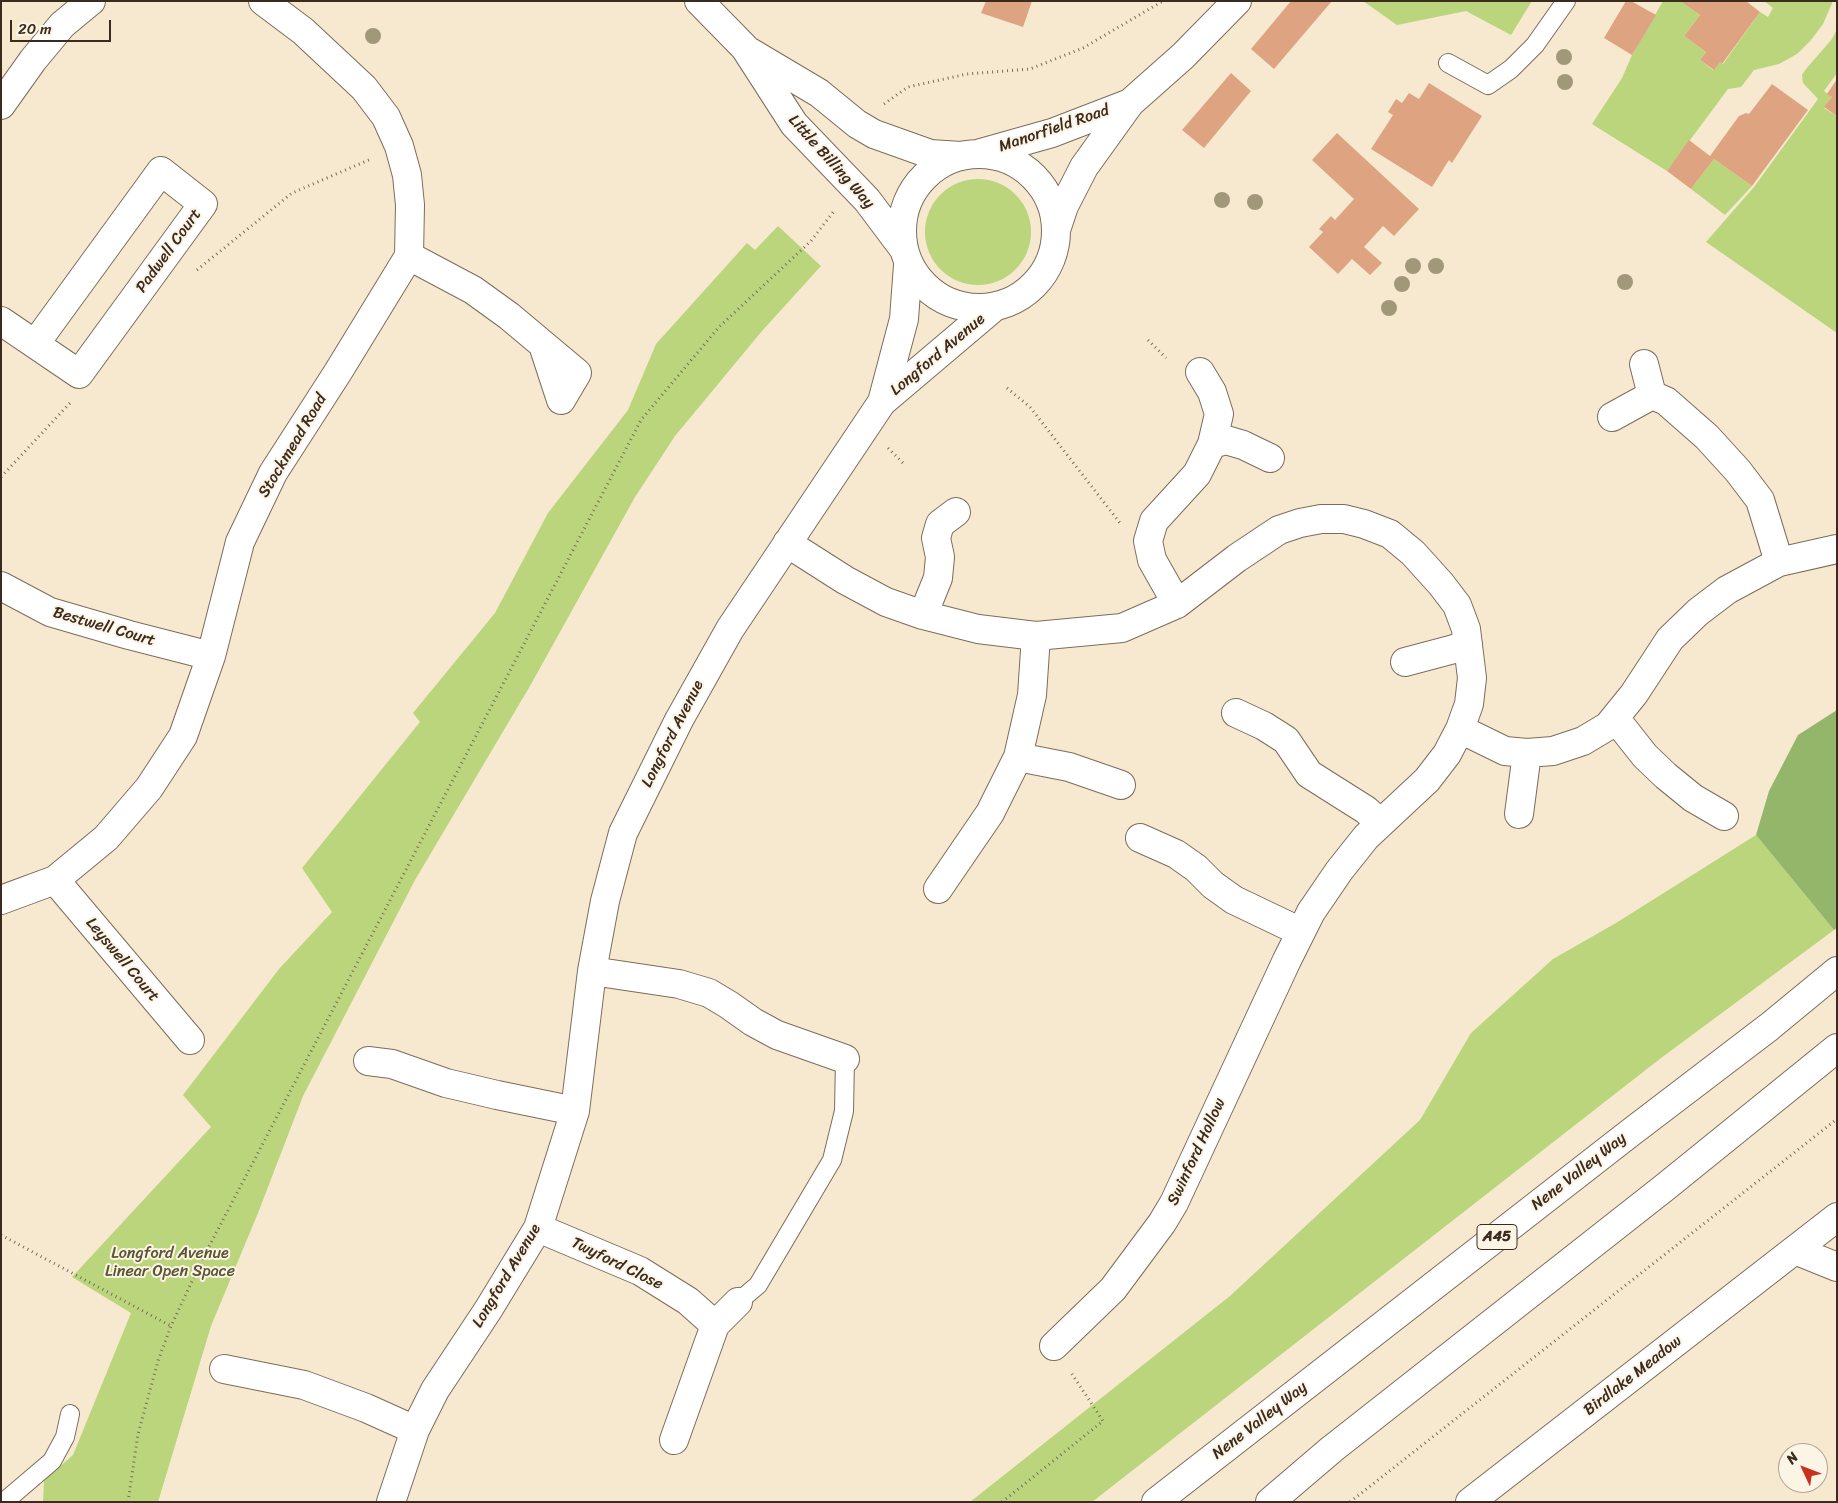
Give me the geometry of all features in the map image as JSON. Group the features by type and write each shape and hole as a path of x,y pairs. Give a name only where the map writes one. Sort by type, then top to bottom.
{"main road":[{"path":"1,105 33,60 62,26 91,1"},
{"name":"Stockmead Road","path":"1,900 55,880 106,838 149,788 183,736 211,656 240,542 273,473 338,372 408,256 410,205 407,175 399,146 386,117 364,88 303,31 263,1"},
{"name":"Little Billing Way","path":"699,1 745,48 794,124 866,200 906,256 923,285 944,300 968,308 993,308 1014,300 1032,288 1045,271 1054,251 1056,230 1052,206 1041,185 1023,168 1002,157 930,154 874,134 857,124 819,94 745,48"},
{"name":"Manorfield Road","path":"1056,230 1064,206 1084,167 1130,103 1183,56 1237,1"},
{"name":"Manorfield Road","path":"969,155 1052,133 1130,103"},
{"name":"Little Billing Way","path":"906,256 901,224 908,201 920,180 939,165 969,155"},
{"name":"Padwell Court","path":"1,321 79,374 203,204 161,171 35,344"},
{"path":"408,256 473,290 509,316 543,346"},
{"name":"Longford Avenue","path":"882,402 904,319 906,256"},
{"name":"Longford Avenue","path":"391,1502 415,1430 435,1390 488,1310 538,1228 575,1110 592,971 605,901 623,833 693,695 730,629 882,402 993,308"},
{"path":"1644,364 1652,395"},
{"path":"1177,604 1152,560 1148,541 1154,521 1197,474 1212,444 1219,414 1212,392 1200,372"},
{"path":"1612,417 1652,395"},
{"path":"1652,395 1666,401 1707,437 1738,471 1760,500 1779,562"},
{"path":"1212,444 1226,440 1242,444 1270,458"},
{"path":"923,615 938,578 940,558 936,538 940,524 956,512"},
{"name":"Swinford Hollow","path":"786,543 878,598 923,615 978,629 1036,636 1122,628 1177,604 1237,558 1279,530 1300,522 1321,519 1344,519 1390,534 1414,553 1457,605 1466,629 1472,678 1469,704 1460,729 1447,754 1427,780 1366,837 1339,871 1301,932 1174,1203 1162,1223 1113,1289 1054,1346"},
{"path":"1460,729 1505,751 1527,753 1553,750 1583,741 1608,726 1634,694 1670,639 1698,612 1727,590 1779,562 1837,549"},
{"name":"Bestwell Court","path":"1,586 50,612 211,656"},
{"path":"938,889 990,814 1018,757 1032,695 1036,636"},
{"path":"1405,662 1468,644"},
{"path":"1236,713 1264,726 1286,740 1309,774 1366,810 1380,823"},
{"path":"1615,718 1645,756 1666,776 1694,798 1724,816"},
{"path":"1519,814 1527,753"},
{"path":"1018,757 1069,768 1120,785"},
{"path":"1140,838 1176,854 1234,900 1301,932"},
{"name":"Leyswell Court","path":"55,880 190,1040"},
{"path":"592,971 679,984 708,993 777,1035 845,1059"},
{"name":"Nene Valley Way","path":"1156,1502 1769,1027 1837,971"},
{"path":"1270,1502 1332,1449 1664,1188 1837,1048"},
{"path":"368,1061 392,1064 446,1083 575,1110"},
{"name":"Birdlake Meadow","path":"1470,1502 1837,1217"},
{"name":"Twyford Close","path":"538,1228 640,1271 688,1301 715,1325"},
{"path":"1795,1250 1837,1267"},
{"path":"674,1440 715,1325 738,1302"},
{"path":"224,1370 304,1385 366,1408 415,1430"}],"lane":[{"path":"1448,63 1488,85 1511,68 1535,45 1566,1"},
{"path":"738,1302 758,1285 832,1160 844,1111 845,1059"},
{"path":"4,1502 52,1462 65,1437 70,1414"}],"path":[{"path":"879,108 908,87 967,74 1030,69 1083,48 1163,1"},
{"path":"194,272 292,193 399,146"},
{"path":"128,1502 138,1434 158,1361 171,1326 202,1260 641,420 719,327 811,241 835,210"},
{"path":"1148,340 1166,358"},
{"path":"1007,388 1030,408 1121,524"},
{"path":"1,477 74,400"},
{"path":"888,447 903,463"},
{"path":"1350,1502 1837,1119"},
{"path":"1,1235 171,1326"},
{"path":"1002,1502 1103,1421 1054,1346"}],"green space":[{"path":"1363,1 1532,1 1511,35 1466,11 1397,25"},
{"path":"1663,1 1680,1 1700,15 1684,36 1706,52 1700,60 1713,70 1720,62 1723,64 1760,12 1768,17 1773,8 1764,1 1833,1 1823,24 1797,54 1779,64 1754,70 1741,87 1728,89 1667,171 1592,124 1622,78 1632,55"},
{"path":"1837,29 1837,73 1824,91 1832,97 1824,108 1837,116 1837,333 1706,242 1754,187 1818,99 1803,83 1802,75 1832,39"},
{"path":"1714,159 1752,186 1725,215 1691,189"},
{"path":"978,179 998,183 1015,195 1027,212 1031,232 1027,252 1015,269 998,281 978,285 958,281 941,269 929,252 925,232 929,212 941,195 958,183"},
{"name":"Longford Avenue Linear Open Space","path":"778,226 821,266 762,331 675,436 635,497 530,686 415,880 303,1096 258,1213 211,1326 158,1502 43,1502 44,1480 73,1455 131,1313 72,1277 211,1127 183,1095 279,969 332,912 302,868 420,722 413,713 495,613 548,513 628,410 656,344 747,243 755,250"},
{"path":"1837,710 1837,928 1834,930 1756,835 1769,791 1798,735"},
{"path":"1756,835 1834,930 1661,1058 1092,1502 970,1502 1230,1296 1420,1120 1471,1033 1553,959 1616,923"}],"building":[{"path":"986,1 1032,1 1023,27 981,13"},
{"path":"1291,1 1332,1 1274,69 1251,49"},
{"path":"1626,1 1631,1 1656,15 1632,55 1604,38"},
{"path":"1680,1 1746,1 1760,12 1722,64 1720,62 1714,70 1700,60 1706,52 1684,36 1700,15"},
{"path":"1231,73 1251,91 1204,148 1182,130"},
{"path":"1837,79 1837,116 1824,107 1832,97 1827,94"},
{"path":"1429,83 1482,116 1452,163 1449,160 1432,187 1371,149 1393,115 1388,112 1396,99 1402,103 1409,93 1419,99"},
{"path":"1772,84 1808,110 1752,186 1714,159 1691,189 1667,171 1689,140 1710,156 1739,116 1746,113 1749,114"},
{"path":"1337,133 1419,209 1394,236 1383,226 1364,247 1382,263 1370,275 1352,259 1338,274 1309,247 1323,232 1319,229 1331,216 1335,220 1354,199 1312,160"}]}
